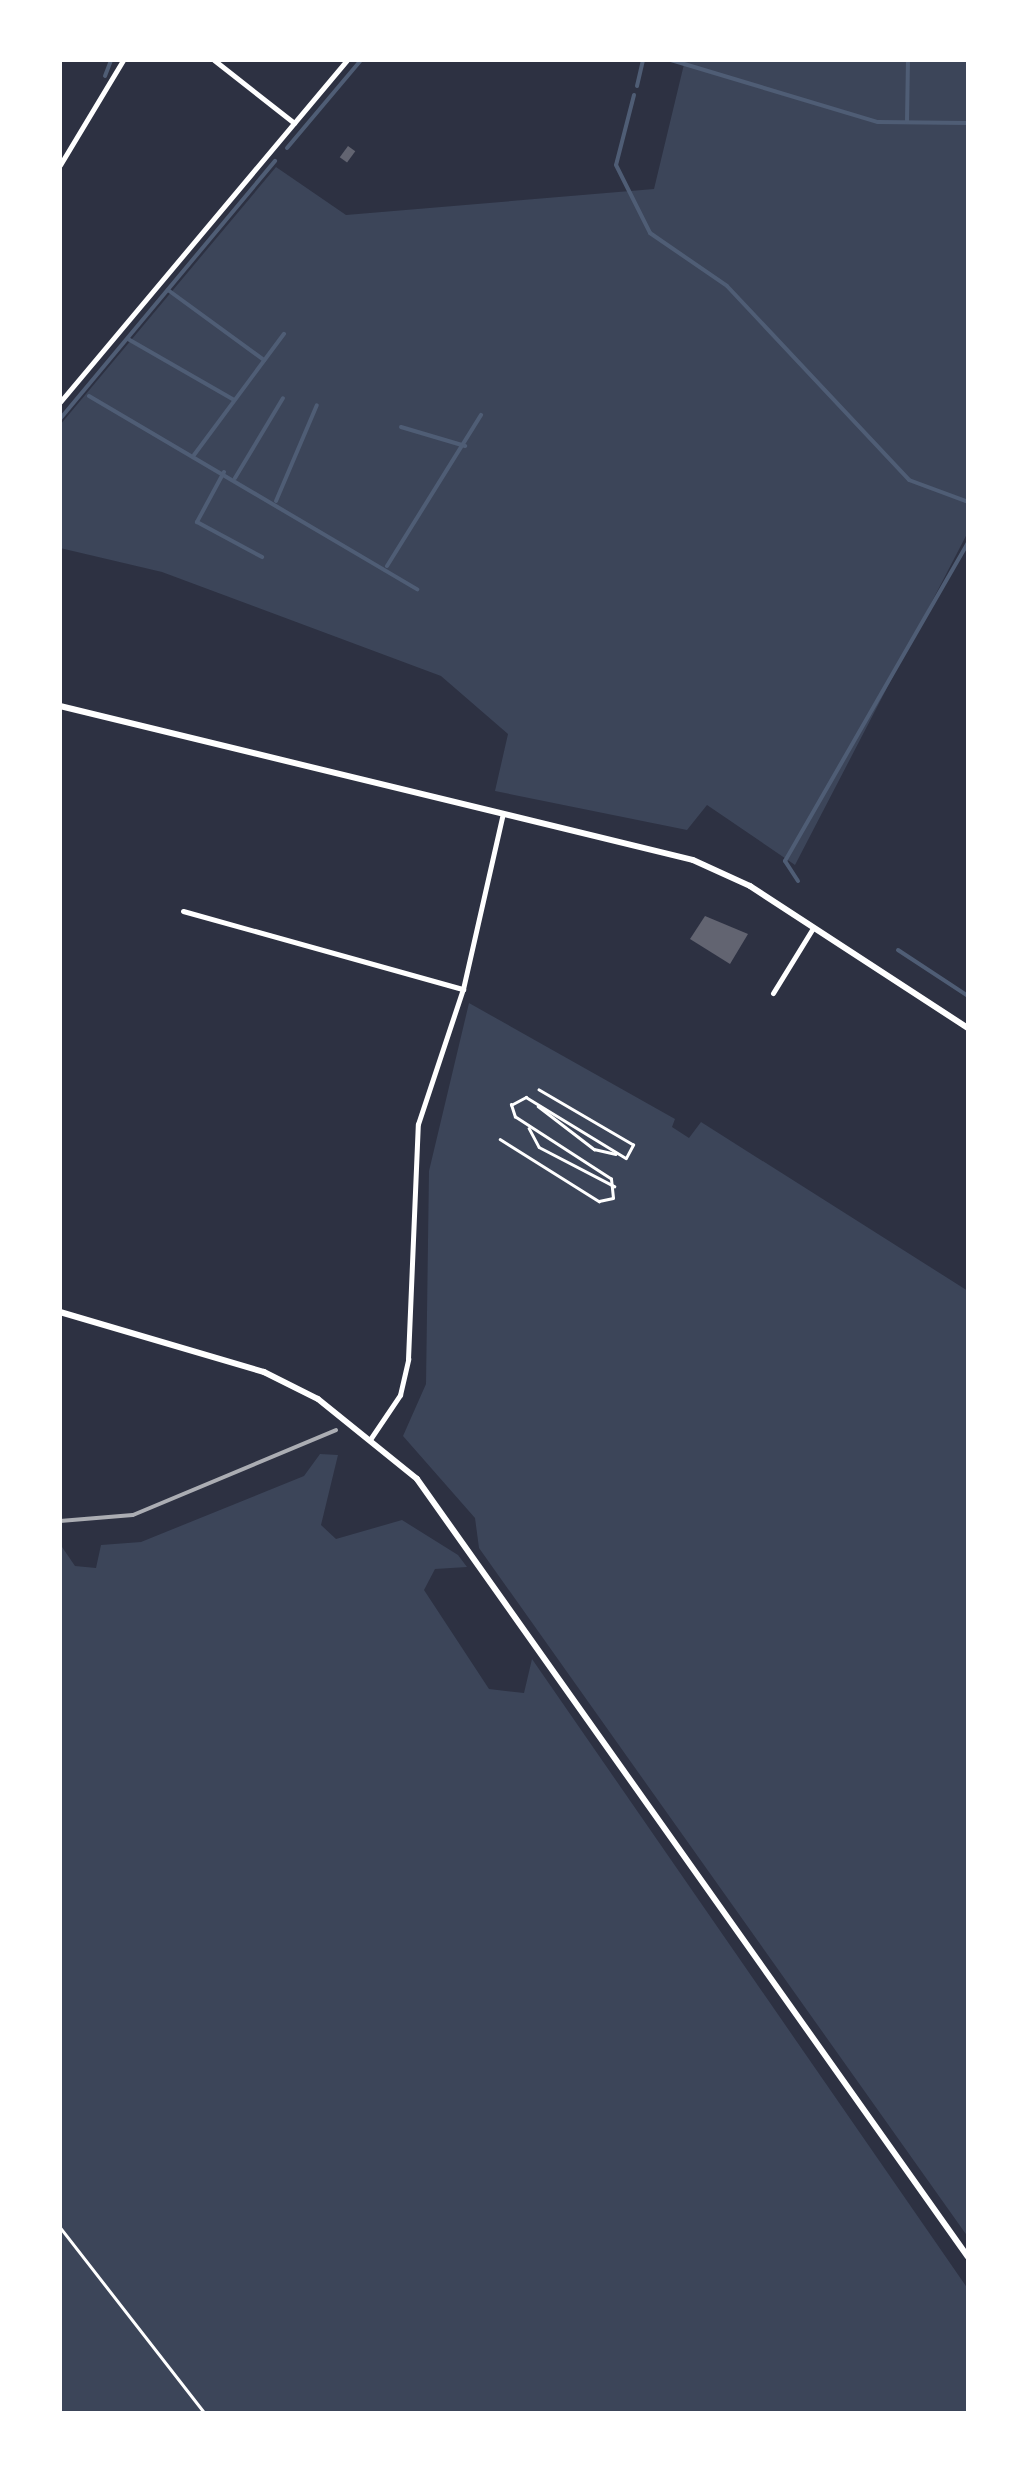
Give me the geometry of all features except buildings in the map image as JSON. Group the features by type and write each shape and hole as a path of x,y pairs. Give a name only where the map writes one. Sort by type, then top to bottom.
{"street":[{"path":"60,165 123,60"},
{"path":"214,60 295,124"},
{"path":"60,402 348,60"},
{"path":"60,706 693,860 813,928 968,1028"},
{"path":"371,1438 400,1395 408,1360 418,1124 463,989 504,811"},
{"path":"182,911 463,989"},
{"path":"773,993 813,928"},
{"path":"60,1312 264,1372 371,1438 439,1503 968,2257"}],"lane":[{"path":"60,2227 205,2413"}],"path":[{"path":"534,1102 594,1150 620,1155 636,1150 540,1090"},
{"path":"616,1186 539,1147 511,1104 520,1095 620,1155"},
{"path":"528,1126 616,1186"},
{"path":"500,1139 598,1200 616,1186"}],"shaded area":[{"path":"685,60 968,60 968,532 795,865 707,805 687,830 495,791 508,734 441,676 162,572 60,548 60,425 276,167 346,215 654,189"},
{"path":"469,1003 675,1119 672,1127 689,1138 701,1122 968,1291 968,2237 479,1548 475,1518 403,1436 426,1384 429,1171"},
{"path":"320,1454 338,1455 321,1525 336,1539 402,1520 458,1555 467,1567 435,1569 424,1590 489,1689 524,1693 532,1659 968,2289 968,2413 60,2413 60,1544 75,1566 96,1568 101,1545 141,1542 304,1476"}],"waterway":[{"path":"105,76 111,60"},
{"path":"287,148 361,60"},
{"path":"637,86 643,60"},
{"path":"671,60 878,122 968,123"},
{"path":"907,122 908,60"},
{"path":"634,95 616,165 650,233 727,286 909,480 968,502"},
{"path":"60,419 275,161"},
{"path":"168,290 264,360"},
{"path":"194,455 284,334"},
{"path":"128,339 234,400"},
{"path":"89,396 417,589"},
{"path":"235,478 283,398"},
{"path":"276,501 317,405"},
{"path":"387,566 481,415"},
{"path":"401,427 465,446"},
{"path":"224,472 197,522 262,557"},
{"path":"798,881 785,861 968,543"},
{"path":"898,950 968,996"}],"railway":[{"path":"60,1521 133,1515 336,1430"}]}
